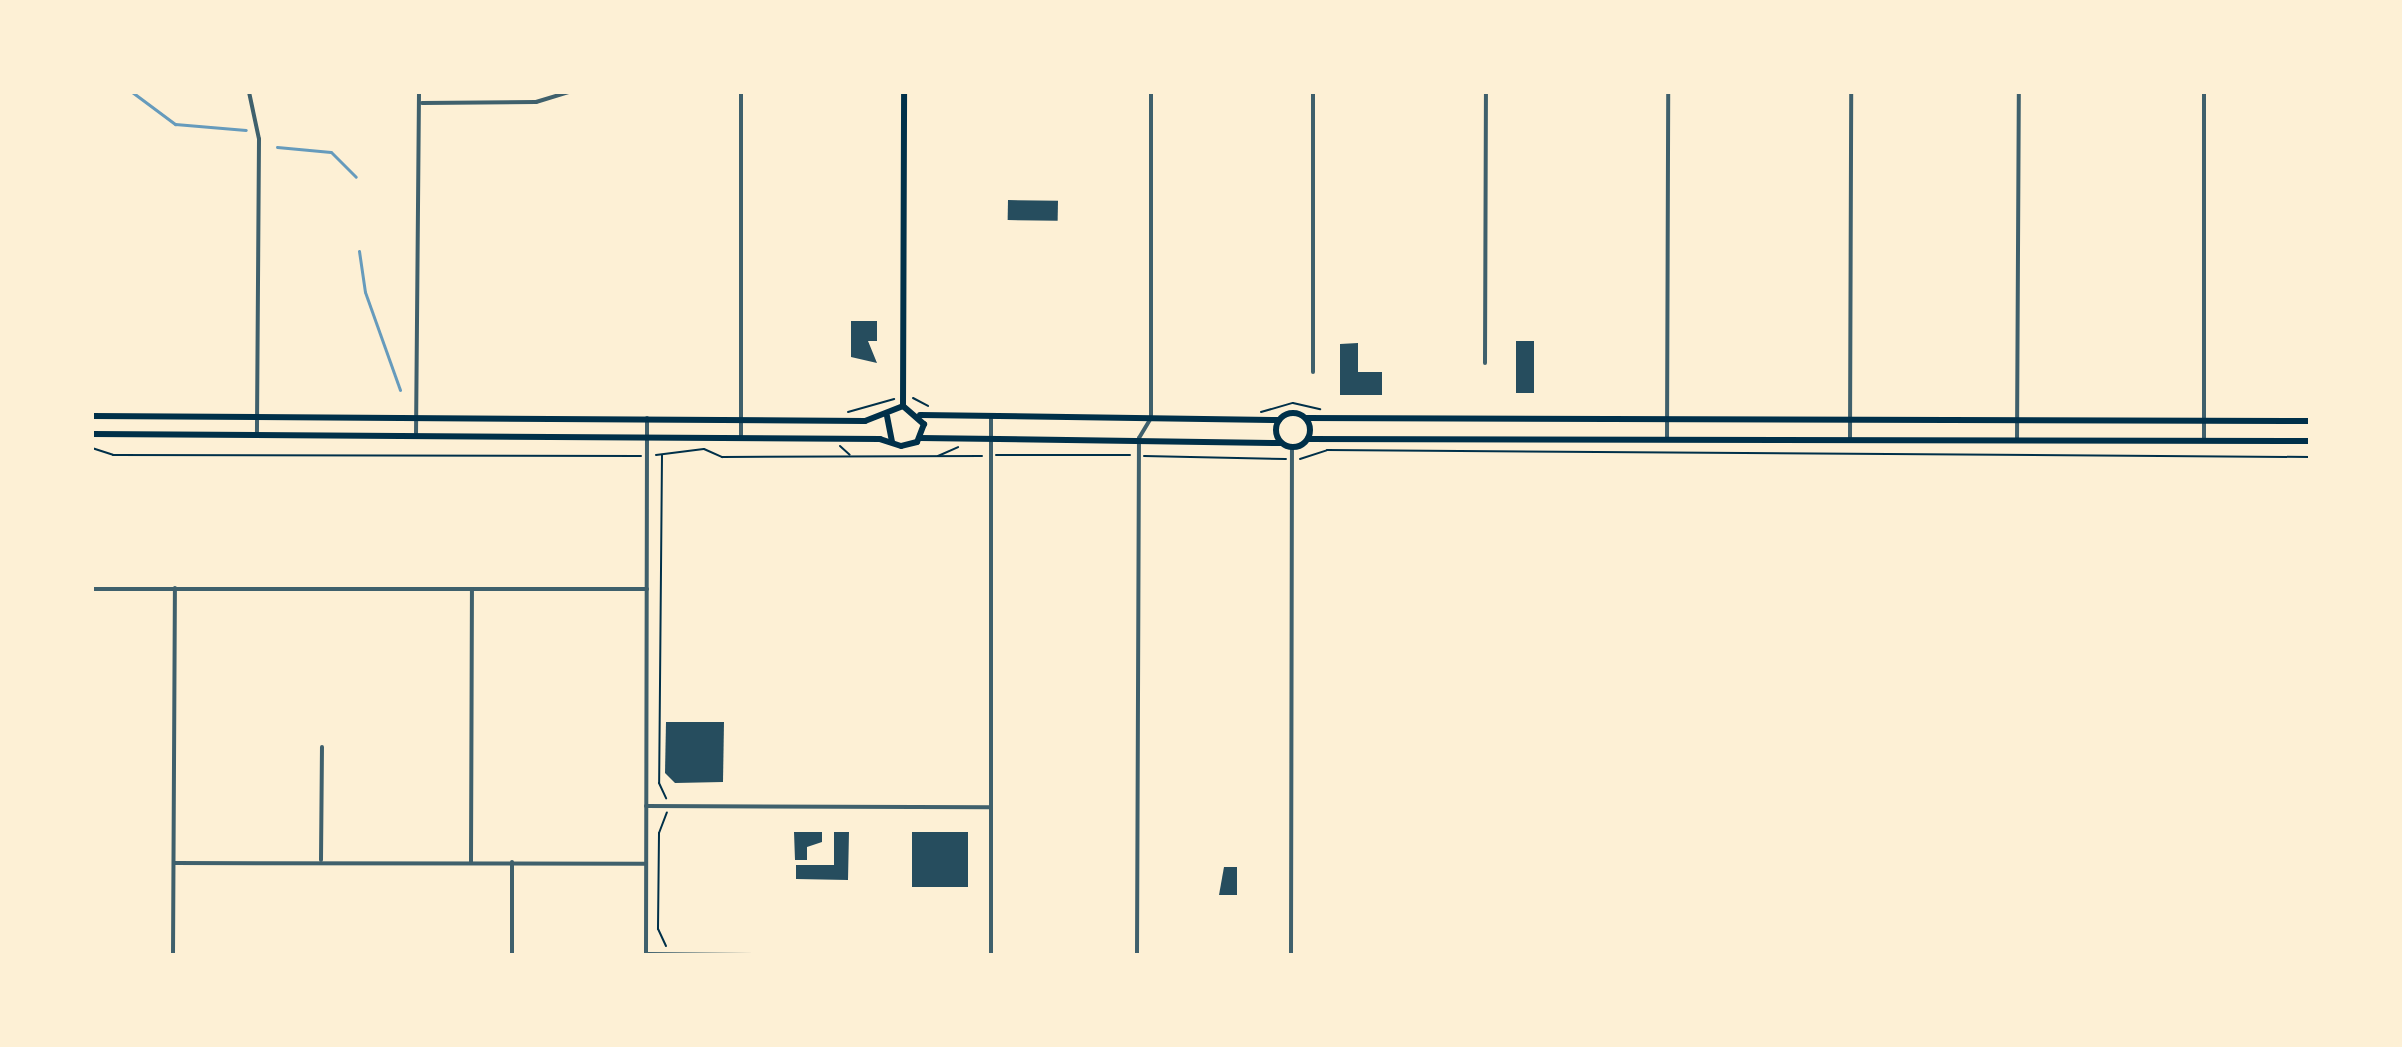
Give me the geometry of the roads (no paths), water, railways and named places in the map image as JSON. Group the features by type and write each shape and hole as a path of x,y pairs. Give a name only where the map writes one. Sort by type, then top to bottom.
{"main road":[{"path":"903,406 904,92"},
{"path":"92,416 865,421 903,406"},
{"path":"903,406 920,415 936,418 1279,420 1295,413 1306,418 2310,421"},
{"path":"889,413 884,427 892,443"},
{"path":"920,415 920,438"},
{"path":"1306,418 1308,439"},
{"path":"1485,419 1485,439"},
{"path":"1279,420 1281,443"},
{"path":"92,434 741,438 908,446 920,438 936,435 1139,438 1281,443 1292,447 1308,439 2310,441"}],"street":[{"path":"249,92 259,139 257,437"},
{"path":"416,436 419,92"},
{"path":"421,103 536,102 569,92"},
{"path":"741,92 741,438"},
{"path":"1137,955 1139,438 1151,418 1151,92"},
{"path":"1313,92 1313,372"},
{"path":"1485,363 1486,92"},
{"path":"1667,440 1668,92"},
{"path":"1850,440 1851,92"},
{"path":"2017,441 2019,92"},
{"path":"2204,92 2204,441"},
{"path":"647,418 646,955 754,955"},
{"path":"991,418 991,955"},
{"path":"1245,955 1291,955 1292,447"},
{"path":"173,955 175,588"},
{"path":"92,589 647,589"},
{"path":"471,862 472,589"},
{"path":"321,860 322,747"},
{"path":"646,806 991,807"},
{"path":"174,863 321,860 646,864"},
{"path":"512,862 512,955"},
{"path":"1107,955 1191,955"}],"waterway":[{"path":"132,92 175,124 246,130"},
{"path":"277,147 331,152 356,177"},
{"path":"359,251 365,292 400,390"}]}
